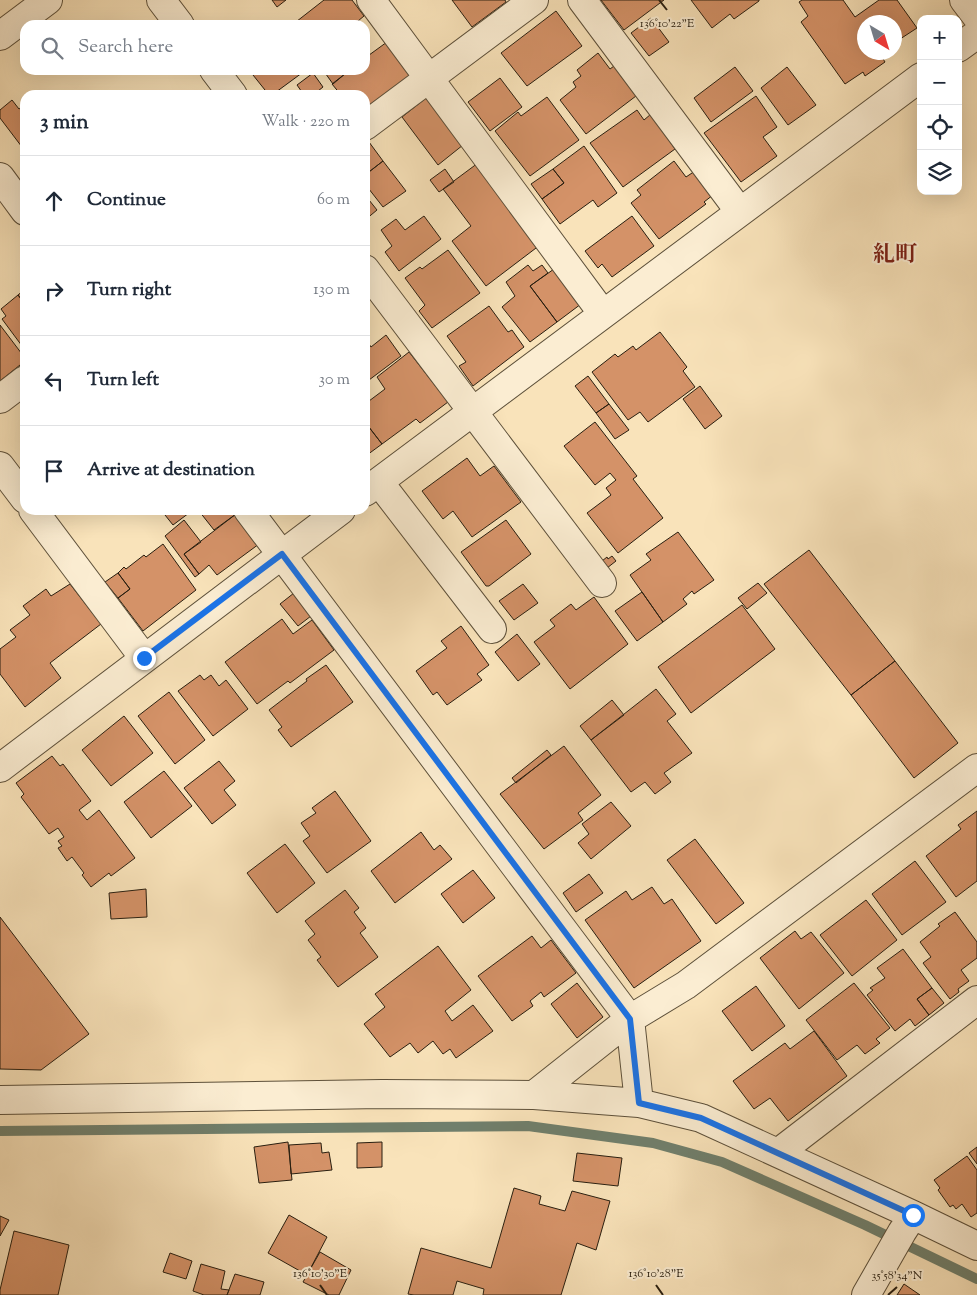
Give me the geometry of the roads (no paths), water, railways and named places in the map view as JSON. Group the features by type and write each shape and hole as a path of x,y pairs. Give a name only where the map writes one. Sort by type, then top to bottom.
{"street":[{"path":"21,20 48,0"},
{"path":"161,0 176,20"},
{"path":"371,0 603,314"},
{"path":"370,122 534,0"},
{"path":"582,0 740,212"},
{"path":"964,0 977,17"},
{"path":"0,36 20,21"},
{"path":"962,45 977,34"},
{"path":"218,75 229,90"},
{"path":"492,629 372,487 917,79"},
{"path":"0,177 20,203"},
{"path":"370,276 602,583"},
{"path":"0,398 20,384"},
{"path":"0,466 20,492"},
{"path":"37,515 144,658"},
{"path":"252,515 630,1019 639,1103"},
{"path":"4,758 144,658 334,515"},
{"path":"534,1095 630,1019 686,984 975,773"},
{"path":"778,1153 977,1000"},
{"path":"0,1100 382,1094 534,1095 639,1103 701,1118 778,1153 907,1223 977,1246"},
{"path":"866,1295 907,1223"}],"waterway":[{"path":"0,1131 528,1126 653,1143 722,1162 865,1225 977,1279"}],"district":[{"name":"糺町","path":"895,256"}]}
